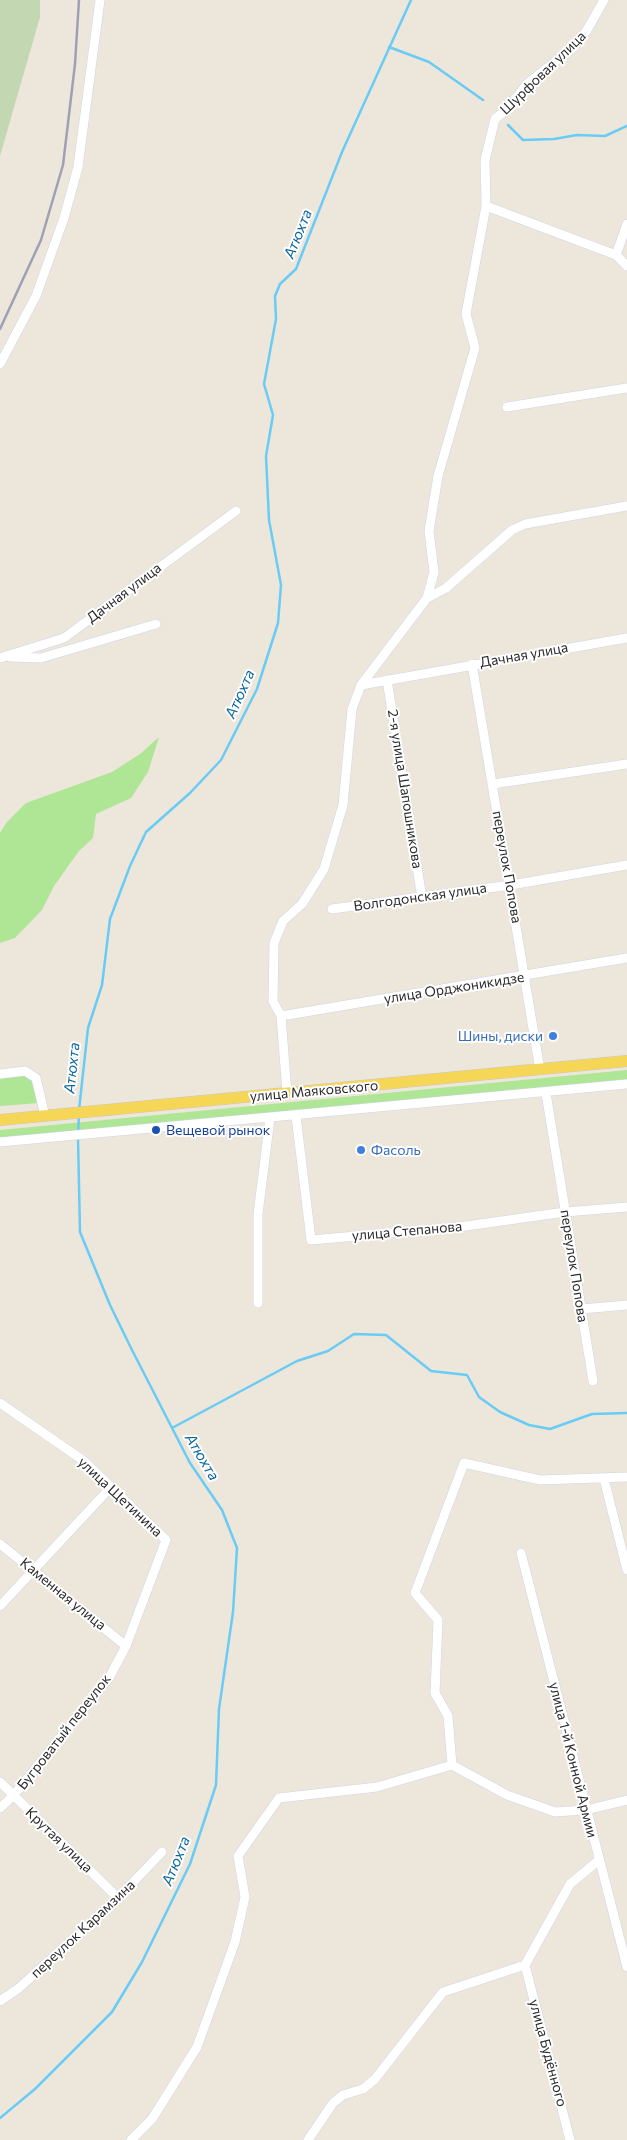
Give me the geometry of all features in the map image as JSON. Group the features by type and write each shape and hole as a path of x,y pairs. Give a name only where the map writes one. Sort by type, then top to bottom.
{"main road":[{"name":"улица Маяковского","path":"0,1120 627,1061"}],"street":[{"path":"0,364 36,296 64,218 78,167 100,0"},
{"name":"Шурфовая улица","path":"486,206 485,160 495,120 528,83 574,47 587,30 604,0"},
{"path":"287,1093 281,1016 273,1001 274,943 283,920 302,904 324,869 343,805 352,709 361,684 427,598 434,572 429,531 438,476 474,348 466,314 486,206 616,255 627,266"},
{"path":"616,255 627,224"},
{"path":"507,407 627,388"},
{"path":"427,598 446,588 512,530 525,524 627,506"},
{"name":"Дачная улица","path":"1,658 64,638 236,510"},
{"name":"Дачная улица","path":"1,658 41,658 156,624"},
{"name":"Дачная улица","path":"361,684 627,638"},
{"name":"переулок Попова","path":"472,664 511,885 540,1070"},
{"name":"2-я улица Шапошникова","path":"387,680 422,898"},
{"path":"493,784 627,764"},
{"name":"Волгодонская улица","path":"332,909 511,885 627,865"},
{"name":"улица Орджоникидзе","path":"281,1016 627,958"},
{"path":"0,1074 25,1071 36,1078 49,1115"},
{"name":"улица Маяковского","path":"0,1142 546,1093 627,1084"},
{"name":"переулок Попова","path":"546,1093 592,1381"},
{"name":"улица Степанова","path":"296,1116 311,1240 459,1227 565,1212 627,1207"},
{"path":"258,1303 258,1214 270,1118"},
{"path":"582,1309 627,1304"},
{"name":"улица Щетинина","path":"0,1403 84,1461 166,1540"},
{"path":"452,1765 448,1716 435,1693 438,1620 415,1594 464,1463 540,1480 604,1479 627,1476"},
{"path":"604,1479 627,1570"},
{"path":"0,1606 111,1487"},
{"name":"Бугроватый переулок","path":"0,1808 13,1796 109,1678 126,1646 166,1540"},
{"name":"Каменная улица","path":"0,1544 126,1646"},
{"name":"улица 1-й Конной Армии","path":"521,1553 627,1967"},
{"path":"131,2140 152,2118 197,2047 235,1942 245,1897 238,1856 279,1798 377,1787 452,1765 507,1795 555,1812 586,1810 627,1800"},
{"name":"Крутая улица","path":"0,1782 118,1898"},
{"name":"переулок Карамзина","path":"0,2001 19,1988 118,1898 162,1852"},
{"path":"308,2140 333,2103 343,2095 363,2089 375,2079 444,1992 525,1965 570,1884 599,1860"},
{"name":"улица Будённого","path":"525,1965 570,2140"}],"green space":[{"path":"0,0 40,0 40,17 0,156"},
{"path":"159,737 148,772 131,798 96,814 93,838 79,851 54,886 42,910 15,938 0,943 0,833 7,822 26,803 112,772 140,754"},
{"path":"627,1070 627,1080 0,1139 0,1130"},
{"path":"22,1074 34,1079 39,1103 0,1106 0,1076"}],"waterway":[{"name":"Атюхта","path":"79,1110 88,1028 102,985 110,919 130,866 146,832 190,793 221,760 257,689 278,623 281,585 269,520 266,456 273,415 264,384 276,319 275,296 280,284 296,269 342,152 411,0"},
{"path":"389,47 429,62 483,100"},
{"path":"508,125 523,140 554,139 577,135 605,136 627,126"},
{"name":"Атюхта","path":"78,1133 79,1116"},
{"name":"Атюхта","path":"0,2118 35,2089 112,2012 142,1962 190,1864 216,1785 219,1709 233,1612 237,1548 222,1510 190,1463 132,1350 110,1305 80,1232 78,1138"},
{"path":"172,1428 297,1361 328,1351 354,1334 386,1335 431,1371 467,1375 479,1397 500,1412 529,1425 550,1429 592,1414 627,1413"}],"railway":[{"path":"0,329 41,240 63,165 75,64 79,0"}],"place":[{"name":"Шины, диски","path":"553,1036"},
{"name":"Вещевой рынок","path":"156,1130"},
{"name":"Фасоль","path":"361,1150"}]}
